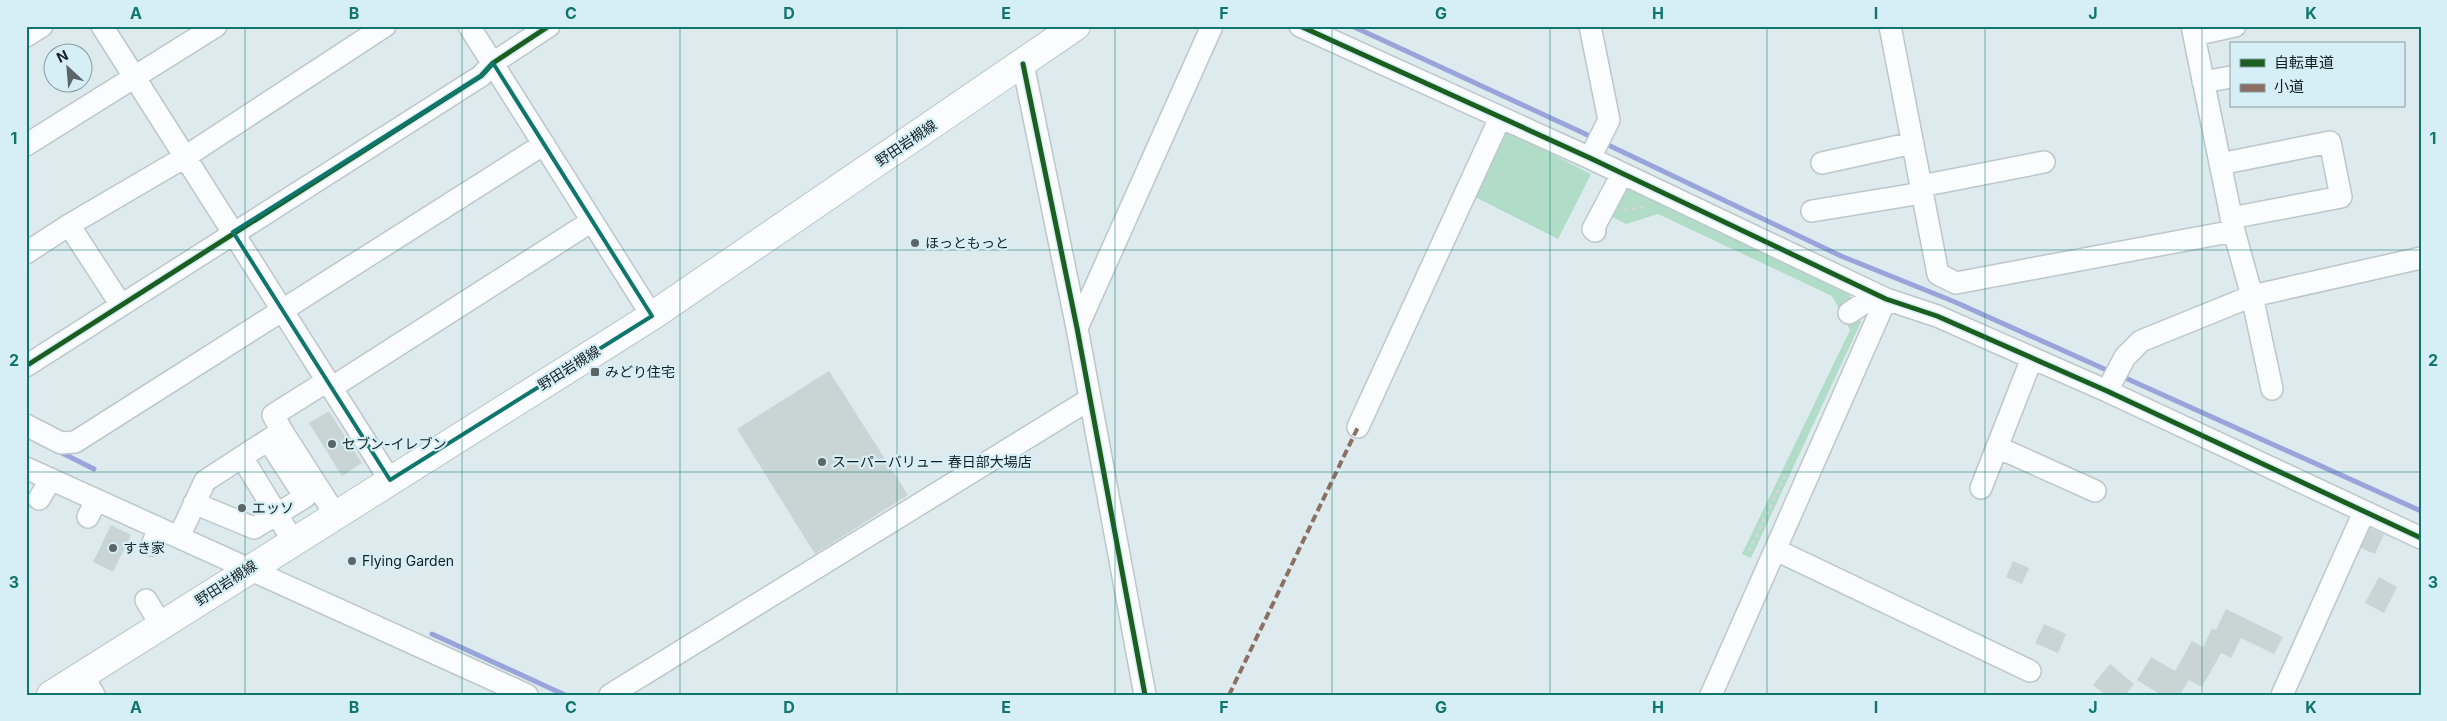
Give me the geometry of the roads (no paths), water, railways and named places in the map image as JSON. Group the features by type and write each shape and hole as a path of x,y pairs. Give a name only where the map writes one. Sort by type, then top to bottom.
{"main road":[{"name":"野田岩槻線","path":"51,695 88,685 160,625 652,316 1076,26"}],"street":[{"path":"26,36 42,26"},
{"path":"102,26 390,480"},
{"path":"26,145 216,26"},
{"path":"26,253 69,225 185,157 385,26"},
{"path":"469,26 652,316"},
{"path":"26,366 233,232 481,76 493,63 549,26"},
{"path":"1077,328 1212,26"},
{"path":"1300,26 1590,158 1881,297 1937,316 2106,391 2421,538"},
{"path":"1590,26 1609,120 1590,158"},
{"path":"1890,26 1938,274 1956,283 2233,224 2341,197 2330,142 2220,164"},
{"path":"2235,26 2193,31 2233,224 2252,296 2272,389"},
{"path":"1023,64 1077,328 1145,695"},
{"path":"2203,82 2230,77"},
{"path":"1358,427 1500,118"},
{"path":"1822,162 1913,143"},
{"path":"26,425 61,443 75,442 544,144"},
{"path":"1812,210 1922,189 2044,162"},
{"path":"1595,231 1593,229 1622,174"},
{"path":"194,503 254,528 304,497 276,435 273,415 329,384 592,221"},
{"path":"69,225 121,305"},
{"path":"2106,391 2125,357 2141,341 2252,296 2421,258"},
{"path":"1849,313 1881,297"},
{"path":"1711,695 1776,550 1881,297"},
{"path":"1981,488 2032,358"},
{"path":"610,695 1090,399"},
{"path":"179,537 204,480 276,435"},
{"path":"276,435 305,459 335,514"},
{"path":"1997,447 2095,491"},
{"path":"242,457 293,541"},
{"path":"26,468 51,479 92,508 156,536 179,537 527,695"},
{"path":"39,499 51,479"},
{"path":"2282,695 2364,512"},
{"path":"1776,550 2030,671"},
{"path":"146,600 160,625"}],"waterway":[{"path":"1352,26 1594,138"},
{"path":"1604,143 1841,256 1955,302 2111,372"},
{"path":"2121,376 2421,511"},
{"path":"58,451 94,469"},
{"path":"432,634 565,695"}],"place":[{"name":"ほっともっと","path":"915,243"},
{"name":"みどり住宅","path":"595,372"},
{"name":"セブン-イレブン","path":"332,444"},
{"name":"スーパーバリュー 春日部大場店","path":"822,462"},
{"name":"エッソ","path":"242,508"},
{"name":"すき家","path":"113,548"},
{"name":"Flying Garden","path":"352,561"}]}
